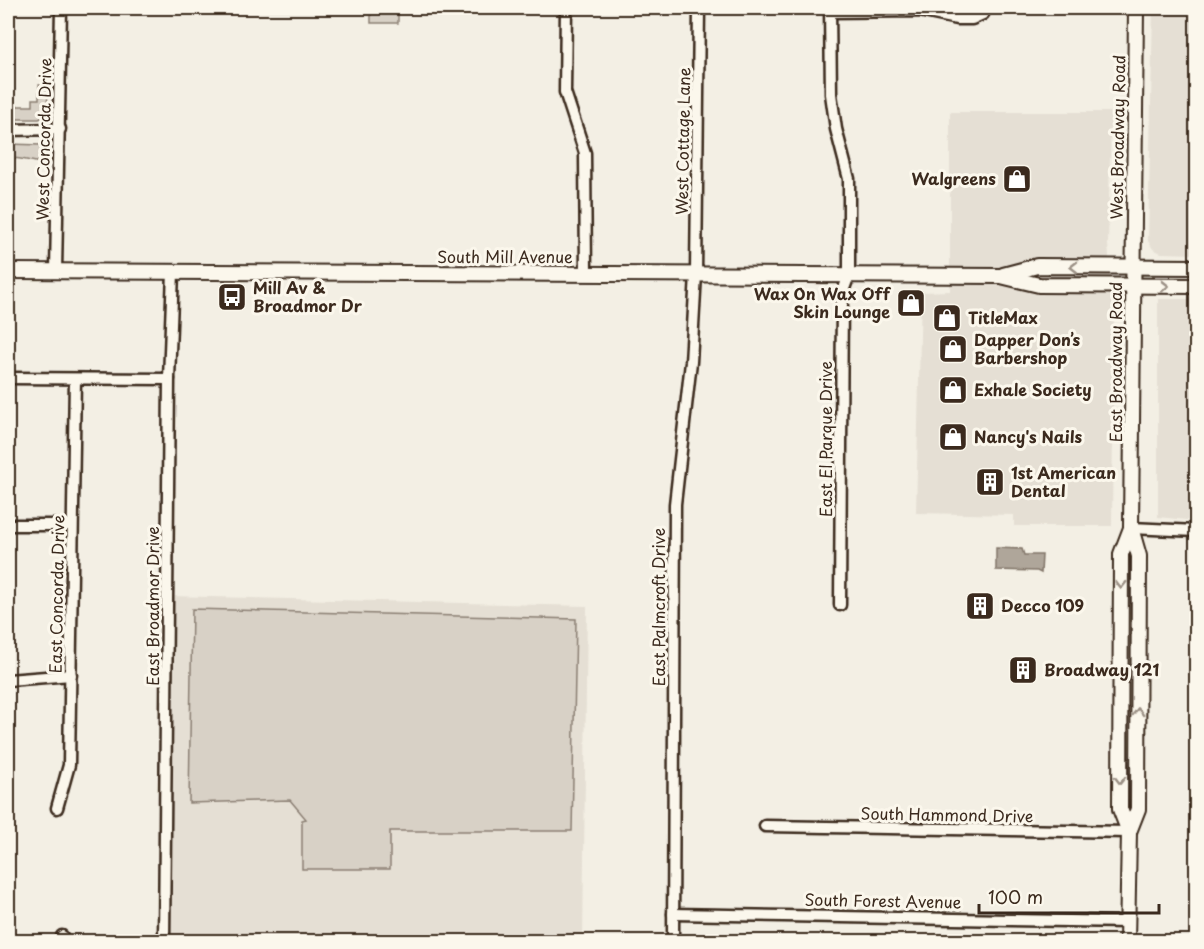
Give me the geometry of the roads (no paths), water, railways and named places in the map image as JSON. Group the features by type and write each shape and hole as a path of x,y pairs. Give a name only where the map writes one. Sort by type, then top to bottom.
{"main road":[{"name":"West Broadway Road","path":"1133,267 1136,8"},
{"name":"South Mill Avenue","path":"1001,276 1037,266 1197,267"},
{"name":"East Broadway Road","path":"1127,942 1129,832 1138,809 1139,556 1131,528 1133,267"},
{"name":"South Mill Avenue","path":"8,271 1001,276 1039,285 1197,286"}],"street":[{"name":"West Concorda Drive","path":"56,272 61,8"},
{"path":"566,8 565,92 585,153 586,274"},
{"name":"West Cottage Lane","path":"696,274 699,8"},
{"path":"830,10 919,11 957,19 972,19 985,11"},
{"name":"East El Parque Drive","path":"830,10 831,94 836,129 849,179 849,275 842,294 840,605"},
{"path":"8,130 60,129"},
{"name":"East Broadmor Drive","path":"164,942 169,379 173,272"},
{"name":"East Palmcroft Drive","path":"673,942 675,504 691,362 696,274"},
{"path":"8,378 169,379"},
{"name":"East Concorda Drive","path":"57,808 69,765 75,379"},
{"path":"8,525 72,525"},
{"path":"1131,528 1197,531"},
{"path":"8,680 71,675"},
{"name":"South Hammond Drive","path":"765,826 1129,832"},
{"name":"South Forest Avenue","path":"673,914 1128,922"}],"place":[{"name":"Walgreens","path":"1017,179"},
{"name":"Mill Av & Broadmor Dr","path":"232,297"},
{"name":"Wax On Wax Off Skin Lounge","path":"911,303"},
{"name":"TitleMax","path":"947,318"},
{"name":"Dapper Don’s Barbershop","path":"953,349"},
{"name":"Exhale Society","path":"953,390"},
{"name":"Nancy's Nails","path":"953,437"},
{"name":"1st American Dental","path":"990,482"},
{"name":"Decco 109","path":"980,606"},
{"name":"Broadway 121","path":"1023,670"}]}
